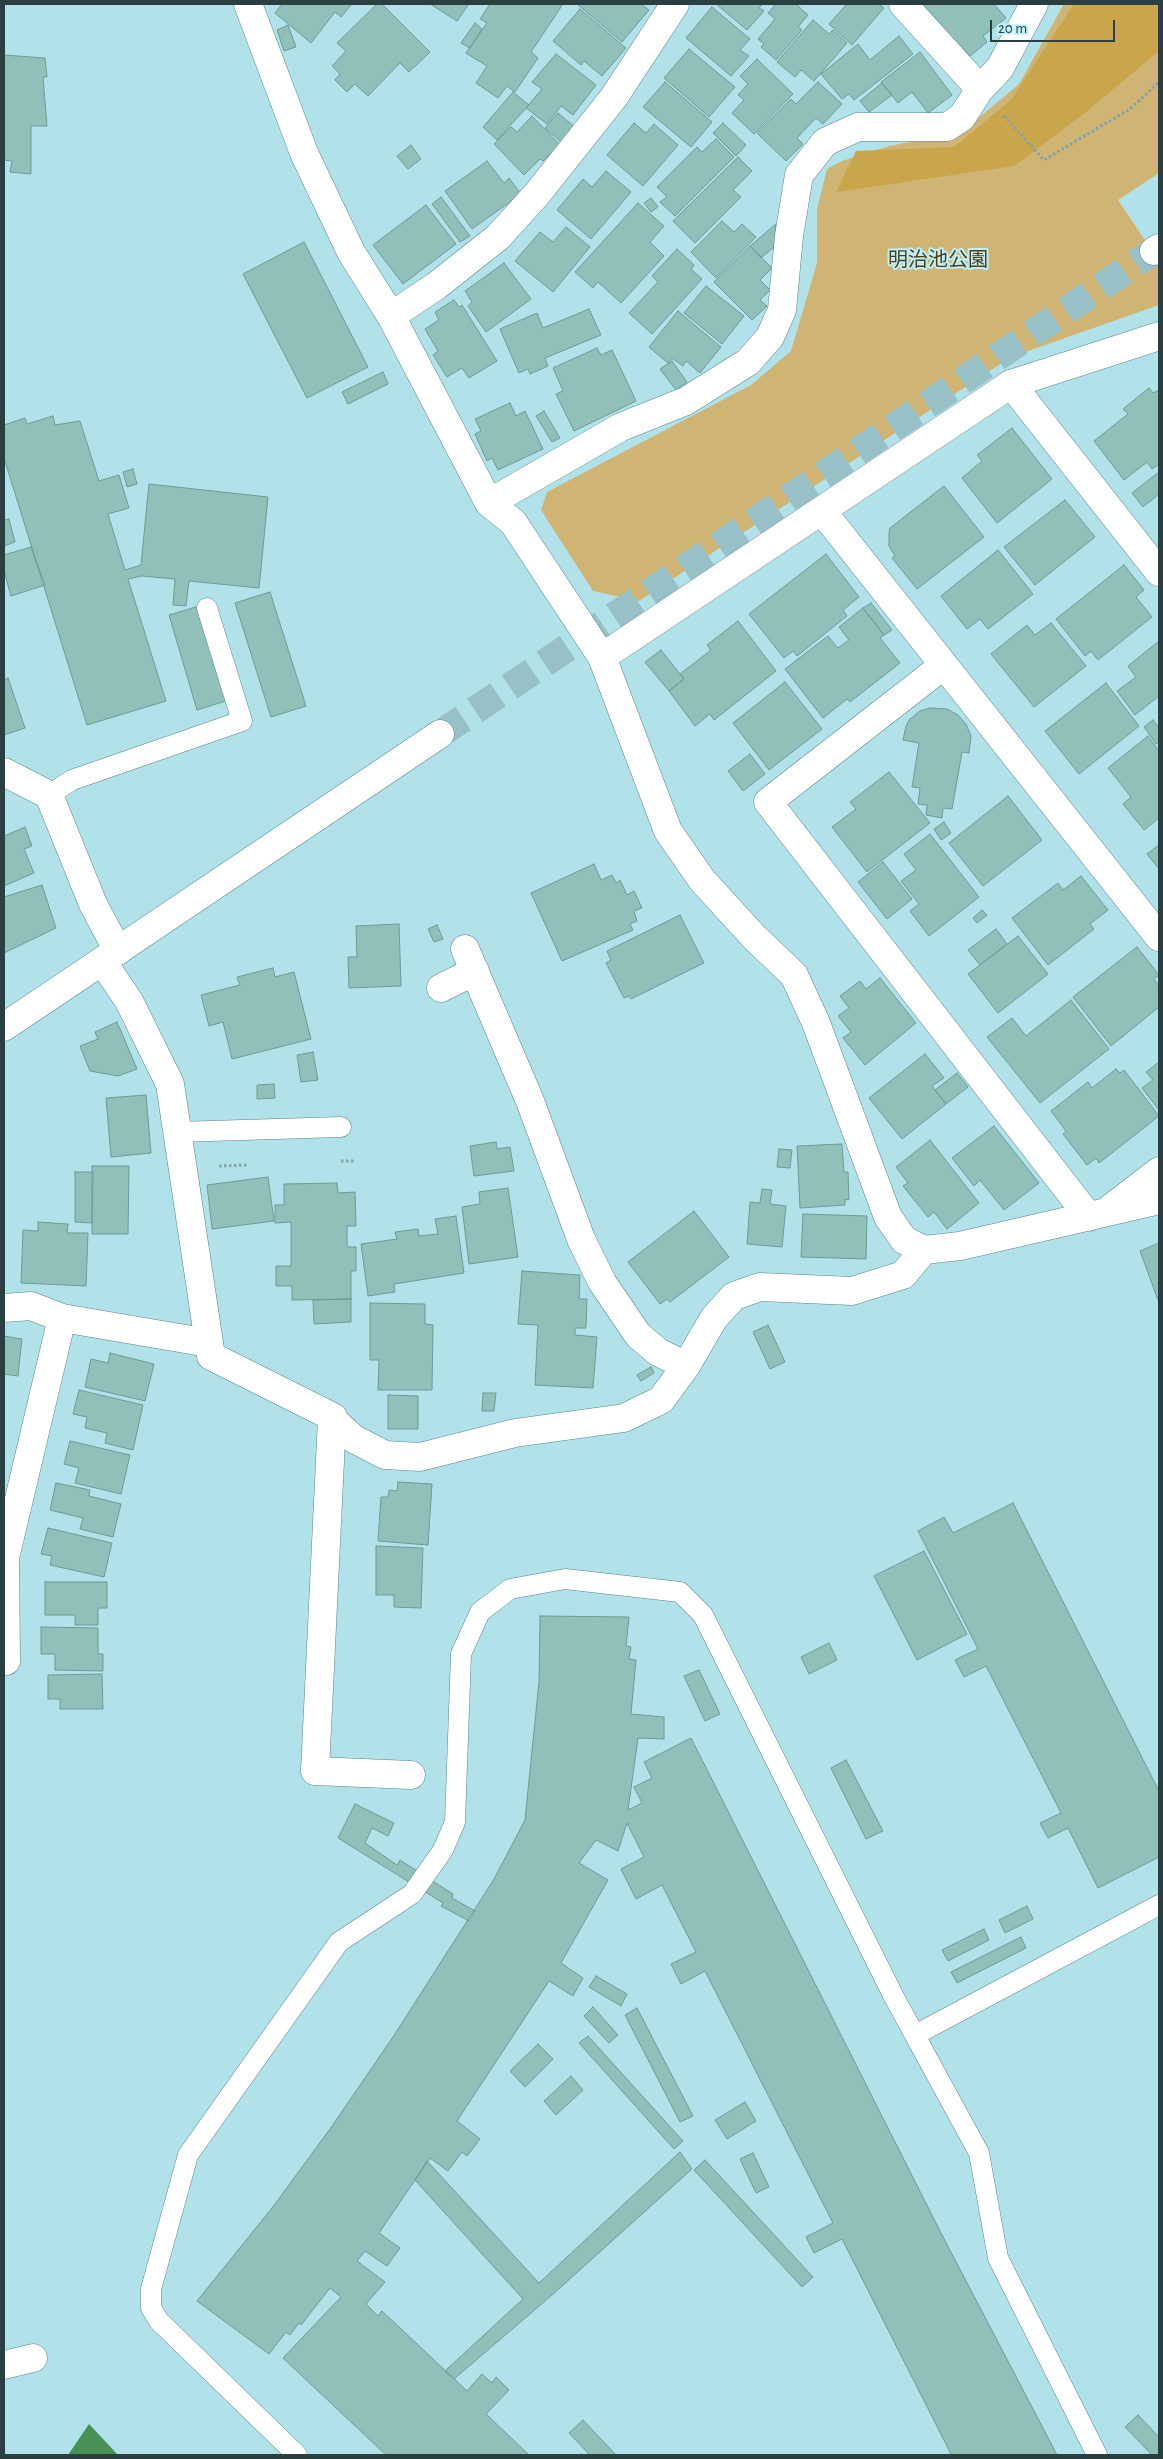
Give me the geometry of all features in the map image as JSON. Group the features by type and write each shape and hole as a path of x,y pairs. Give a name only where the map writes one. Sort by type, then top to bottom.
{"street":[{"path":"248,4 304,152 351,252 391,316 489,503 512,522 602,657 668,831 702,880 754,937 794,975 816,1023 888,1217 904,1240 924,1250 960,1246 1097,1216 1159,1200"},
{"path":"391,316 436,286 498,237 530,201 614,97 675,4"},
{"path":"903,4 980,90"},
{"path":"489,503 621,427 686,401 748,362 770,337 782,310 788,236 800,175 825,142 858,127 947,127 962,117 980,90 1000,68 1034,4"},
{"path":"602,657 1011,384 1159,336"},
{"path":"1011,384 1159,572"},
{"path":"822,511 1159,937"},
{"path":"944,665 768,802 1097,1216"},
{"path":"4,1027 440,734"},
{"path":"4,772 49,795 93,904 110,956 129,1001 170,1084 211,1356 332,1417 354,1439 385,1455 420,1458 515,1433 624,1418 661,1400 686,1366 714,1318 734,1296 760,1287 852,1291 903,1275 924,1250"},
{"path":"441,988 470,960 530,1101 581,1239 602,1282 638,1335 658,1352 686,1366"},
{"path":"1097,1216 1159,1171"},
{"path":"4,1308 31,1306 62,1318 209,1343"},
{"path":"6,1661 4,1558 62,1318"},
{"path":"332,1419 315,1771 411,1775"},
{"path":"4,2365 33,2358"}],"lane":[{"path":"49,795 72,780 242,721 207,608"},
{"path":"177,1132 341,1127"},
{"path":"297,2455 159,2321 151,2308 151,2289 188,2155 339,1942 412,1894 443,1850 455,1822 461,1654 480,1612 510,1589 564,1579 680,1592 703,1615 885,1980 979,2153 998,2258 1097,2455"},
{"path":"915,2035 1159,1905"}],"path":[{"path":"980,90 1044,160 1130,109 1159,82"}],"green space":[{"name":"明治池公園","path":"1064,4 1159,4 1159,173 1118,200 1159,261 1159,305 1011,357 639,601 593,591 541,510 547,492 751,385 791,351 817,263 817,209 827,169 842,161 889,146 962,132 1019,84"}],"shaded area":[{"path":"1074,4 1159,4 1159,51 1086,112 1014,166 836,192 856,151 954,147 1011,100"},
{"path":"89,2424 118,2455 68,2455"}],"building":[{"path":"282,4 352,4 341,17 335,12 311,43 275,13"},
{"path":"377,4 382,4 430,52 409,72 400,63 368,96 355,84 347,92 335,80 340,74 332,66 346,51 337,43"},
{"path":"430,4 469,4 457,21"},
{"path":"490,4 563,4 531,52 538,58 515,92 507,86 498,98 476,83 487,66 466,53 487,23 480,19"},
{"path":"577,4 641,4 649,10 622,42"},
{"path":"716,4 763,4 759,8 764,11 747,30"},
{"path":"776,4 796,4 808,15 798,27 802,30 776,60 761,47 764,44 758,39 775,19 768,13"},
{"path":"847,4 878,4 884,8 852,45 829,24"},
{"path":"921,4 994,4 1006,18 983,36 987,42 970,56 965,50 962,54"},
{"path":"712,7 750,39 740,50 749,56 731,76 686,38"},
{"path":"580,9 626,48 602,76 584,61 581,65 553,41"},
{"path":"813,20 829,34 833,30 847,43 814,81 801,70 795,77 777,62"},
{"path":"475,23 482,29 470,48 461,43"},
{"path":"288,25 296,47 284,51 277,30"},
{"path":"899,36 913,54 854,100 849,94 842,99 821,74 858,44 870,60"},
{"path":"689,49 735,87 709,117 664,78"},
{"path":"920,52 952,95 928,113 912,92 898,103 881,82"},
{"path":"556,54 596,85 573,115 561,106 547,124 526,108 542,89 532,82"},
{"path":"4,55 45,58 47,77 43,77 47,126 31,126 31,174 10,172 12,161 4,160"},
{"path":"757,59 793,94 754,134 732,113 744,100 738,95 748,84 740,76"},
{"path":"665,82 712,122 691,147 643,107"},
{"path":"818,82 842,104 823,124 816,118 797,138 803,144 786,161 757,133 791,99 796,104"},
{"path":"882,83 892,95 869,112 860,101"},
{"path":"513,92 529,105 497,140 483,127"},
{"path":"558,113 576,128 562,143 545,128"},
{"path":"532,116 560,145 543,161 540,159 524,175 494,144 511,127 517,132"},
{"path":"634,123 646,133 654,124 678,145 643,186 607,155"},
{"path":"723,123 746,145 736,156 713,133"},
{"path":"716,139 734,157 675,216 660,202 667,197 657,187 697,147 702,152"},
{"path":"411,145 421,159 408,169 397,156"},
{"path":"738,157 752,171 733,190 741,197 695,243 673,221"},
{"path":"487,161 504,183 509,178 521,194 472,229 445,191"},
{"path":"606,171 631,192 591,239 557,210 583,179 592,187"},
{"path":"441,197 470,236 460,242 432,204"},
{"path":"651,198 658,207 651,212 644,203"},
{"path":"638,203 664,226 650,242 664,256 621,303 598,282 593,288 575,272"},
{"path":"426,205 456,244 403,284 373,245"},
{"path":"722,221 734,232 742,224 756,237 716,278 691,252"},
{"path":"776,224 774,247 761,258 750,246"},
{"path":"566,227 590,247 553,292 515,261 540,232 553,242"},
{"path":"304,242 368,367 307,398 243,274"},
{"path":"750,246 772,268 760,280 770,290 760,300 767,306 752,320 714,282"},
{"path":"677,249 694,265 691,269 702,279 652,334 629,313 658,282 652,276"},
{"path":"504,263 531,299 486,332 468,306 472,302 465,291"},
{"path":"706,286 744,316 722,344 684,313"},
{"path":"454,300 459,307 462,305 497,361 469,378 462,368 447,377 433,355 438,351 425,329 439,320 435,312"},
{"path":"589,309 601,335 545,358 548,366 530,374 528,369 519,373 500,329 537,313 543,328"},
{"path":"678,311 721,347 700,373 686,361 683,366 672,358 668,363 649,347"},
{"path":"597,348 601,355 612,350 636,401 574,431 556,394 563,391 553,368"},
{"path":"672,361 687,382 676,390 660,369"},
{"path":"383,372 388,384 348,404 342,392"},
{"path":"1149,388 1153,393 1159,390 1159,464 1152,469 1147,462 1124,480 1094,441 1128,414 1123,409"},
{"path":"510,403 516,416 525,411 543,449 498,470 492,458 487,461 475,434 481,431 475,419"},
{"path":"544,411 560,438 552,442 536,416"},
{"path":"53,416 55,425 80,421 99,481 119,475 129,508 108,514 125,570 141,565 149,484 268,497 259,588 189,581 186,606 173,605 175,579 142,576 128,579 166,701 87,725 4,458 4,425 25,418 27,424"},
{"path":"1012,428 1052,479 997,523 962,478 982,461 977,455"},
{"path":"133,469 137,484 127,487 123,472"},
{"path":"1159,472 1159,494 1143,507 1132,493"},
{"path":"944,486 984,537 917,589 892,558 895,556 889,546 890,528"},
{"path":"1065,500 1095,537 1035,585 1004,547"},
{"path":"9,519 15,542 4,546 4,520"},
{"path":"31,547 45,585 11,596 4,571 4,555"},
{"path":"998,550 1033,594 988,629 980,619 967,629 941,596"},
{"path":"826,554 859,597 843,610 847,616 797,656 793,651 784,658 749,614"},
{"path":"1124,565 1144,590 1136,597 1152,617 1098,660 1091,651 1085,656 1056,619"},
{"path":"270,592 306,706 271,717 235,603"},
{"path":"871,603 892,630 884,635 863,608"},
{"path":"199,606 229,700 197,710 169,615"},
{"path":"863,608 884,635 880,638 900,663 850,702 847,699 823,718 785,669 828,636 838,648 849,640 839,627"},
{"path":"738,621 776,671 714,720 710,714 695,726 669,691 684,679 680,674 711,650 707,645"},
{"path":"1051,623 1086,666 1034,707 991,654 1027,625 1035,635"},
{"path":"1159,641 1159,696 1135,715 1117,691 1136,677 1128,666"},
{"path":"661,650 684,679 669,691 645,662"},
{"path":"8,678 25,728 4,735 4,680"},
{"path":"785,682 822,729 769,770 733,723"},
{"path":"1106,683 1139,726 1079,774 1045,731"},
{"path":"930,708 947,709 958,715 966,724 971,736 969,753 962,752 952,809 943,808 942,818 926,815 927,805 918,804 920,788 912,787 919,743 903,740 906,726 910,719 920,711"},
{"path":"1153,720 1159,728 1159,742 1156,744 1144,727"},
{"path":"1148,736 1159,751 1159,818 1144,830 1123,804 1131,797 1108,768"},
{"path":"750,754 765,774 743,791 728,771"},
{"path":"889,772 930,823 867,872 832,827 856,809 850,802"},
{"path":"1008,796 1042,840 983,886 949,843"},
{"path":"944,822 951,833 941,840 934,829"},
{"path":"25,827 32,846 24,849 34,873 4,886 4,836"},
{"path":"930,834 979,897 929,936 910,911 919,904 901,881 916,870 904,854"},
{"path":"1159,845 1159,869 1147,854"},
{"path":"883,862 912,899 887,919 858,882"},
{"path":"594,864 601,880 612,875 616,883 620,880 627,895 634,891 642,908 634,911 637,921 630,924 633,930 562,961 531,893"},
{"path":"1081,876 1108,910 1090,924 1094,929 1048,965 1012,918 1058,883 1063,890"},
{"path":"42,885 56,928 4,953 4,897"},
{"path":"982,910 987,915 977,923 973,918"},
{"path":"680,915 704,963 631,999 629,996 624,998 606,963 611,960 607,951"},
{"path":"399,924 401,986 349,988 348,957 357,957 356,926"},
{"path":"437,925 443,939 434,942 428,929"},
{"path":"996,929 1007,944 980,965 968,950"},
{"path":"1018,936 1048,974 998,1013 968,974"},
{"path":"1137,947 1159,975 1154,979 1159,986 1159,1007 1111,1046 1073,997"},
{"path":"273,968 275,977 294,972 311,1039 232,1059 223,1022 209,1026 201,995 240,985 237,977"},
{"path":"880,978 916,1023 865,1065 843,1038 851,1032 838,1016 849,1008 840,996 860,981 866,989"},
{"path":"1071,1000 1109,1049 1040,1103 987,1037 1012,1018 1026,1036"},
{"path":"117,1022 137,1069 118,1076 90,1071 80,1046 98,1039 95,1032"},
{"path":"313,1052 318,1080 301,1082 297,1055"},
{"path":"925,1054 944,1078 932,1086 946,1104 902,1139 869,1098"},
{"path":"1159,1062 1159,1110 1142,1088 1153,1080 1146,1072"},
{"path":"1116,1069 1120,1073 1124,1070 1159,1116 1099,1163 1096,1158 1087,1165 1063,1134 1066,1131 1051,1111 1088,1082 1092,1088"},
{"path":"957,1073 968,1087 946,1104 935,1090"},
{"path":"274,1084 275,1098 257,1099 257,1085"},
{"path":"146,1095 151,1153 111,1157 106,1098"},
{"path":"994,1126 1039,1183 1004,1210 980,1180 974,1186 952,1158"},
{"path":"930,1140 979,1203 947,1229 934,1212 928,1217 903,1186 908,1183 896,1167"},
{"path":"496,1142 497,1149 510,1147 514,1171 474,1176 470,1146"},
{"path":"842,1144 844,1172 848,1172 849,1200 845,1199 845,1205 800,1208 797,1146"},
{"path":"779,1149 792,1150 790,1168 777,1167"},
{"path":"92,1166 129,1166 128,1234 92,1234"},
{"path":"75,1172 93,1172 92,1223 75,1222"},
{"path":"268,1177 274,1221 212,1229 207,1185"},
{"path":"337,1183 338,1193 355,1192 356,1226 347,1226 347,1247 356,1247 356,1271 351,1271 351,1299 292,1300 292,1286 276,1286 276,1266 291,1266 291,1222 275,1223 275,1205 284,1205 284,1184"},
{"path":"508,1188 518,1257 469,1264 462,1207 480,1204 479,1192"},
{"path":"762,1189 772,1190 770,1204 786,1206 782,1247 747,1244 750,1202 760,1203"},
{"path":"694,1211 729,1257 670,1302 667,1299 660,1304 628,1262"},
{"path":"803,1214 867,1216 866,1259 801,1257"},
{"path":"456,1216 464,1273 394,1284 395,1292 368,1296 361,1244 397,1239 395,1232 418,1229 419,1236 438,1234 435,1219"},
{"path":"38,1222 68,1224 67,1233 88,1233 86,1286 21,1283 23,1230 38,1231"},
{"path":"1159,1243 1159,1300 1158,1300 1140,1251"},
{"path":"522,1271 580,1275 579,1299 587,1299 586,1328 575,1328 575,1335 597,1337 593,1388 535,1385 538,1325 518,1324"},
{"path":"351,1299 351,1322 314,1324 313,1300"},
{"path":"370,1303 425,1304 425,1324 433,1325 432,1390 378,1390 379,1360 370,1360"},
{"path":"768,1325 785,1362 770,1369 753,1332"},
{"path":"4,1336 22,1339 18,1376 4,1374"},
{"path":"110,1353 154,1364 145,1401 85,1387 91,1359 108,1363"},
{"path":"651,1367 654,1373 641,1381 637,1375"},
{"path":"79,1390 143,1405 133,1450 105,1443 107,1433 85,1428 87,1417 73,1414"},
{"path":"483,1393 496,1393 494,1411 482,1411"},
{"path":"388,1395 418,1396 418,1429 388,1429"},
{"path":"70,1441 130,1455 121,1494 75,1483 79,1468 64,1464"},
{"path":"398,1482 432,1484 428,1545 378,1541 381,1497 388,1497 389,1490 397,1491"},
{"path":"56,1483 90,1490 89,1496 121,1504 113,1537 80,1529 83,1518 50,1510"},
{"path":"1013,1503 1159,1791 1159,1857 1098,1888 1068,1828 1048,1838 1040,1823 1061,1813 986,1666 964,1677 955,1660 978,1649 918,1531 944,1517 953,1533"},
{"path":"48,1528 112,1543 104,1577 50,1565 52,1556 41,1554"},
{"path":"376,1546 423,1548 421,1608 394,1607 394,1595 376,1595"},
{"path":"924,1551 967,1634 917,1660 874,1576"},
{"path":"45,1582 107,1582 107,1608 98,1608 98,1625 75,1625 75,1615 45,1615"},
{"path":"540,1616 629,1617 626,1646 631,1647 629,1659 636,1660 631,1714 664,1717 664,1739 638,1738 628,1810 642,1803 634,1787 652,1778 644,1762 691,1738 941,2233 1057,2455 949,2455 951,2454 842,2239 814,2253 806,2237 833,2223 705,1971 681,1984 671,1964 696,1952 662,1885 636,1899 621,1869 644,1857 627,1823 618,1851 596,1840 579,1863 608,1880 561,1963 583,1978 573,1996 549,1981 457,2121 480,2139 467,2156 462,2152 448,2171 430,2158 379,2233 400,2248 387,2266 365,2251 357,2261 385,2282 366,2304 378,2316 382,2311 467,2391 482,2374 492,2383 496,2377 509,2390 486,2414 529,2455 386,2455 283,2358 341,2297 330,2288 301,2325 299,2323 290,2335 286,2332 269,2354 197,2301 272,2208 330,2129 393,2037 494,1879 525,1820 539,1682"},
{"path":"41,1627 98,1628 98,1654 103,1654 103,1671 55,1670 55,1654 41,1654"},
{"path":"829,1643 837,1660 809,1674 801,1657"},
{"path":"699,1670 720,1714 705,1721 684,1676"},
{"path":"102,1674 103,1709 60,1709 60,1699 48,1699 48,1675"},
{"path":"846,1760 883,1831 866,1839 831,1768"},
{"path":"355,1804 394,1823 388,1836 372,1828 365,1843 397,1865 400,1860 453,1894 452,1898 475,1911 469,1921 441,1906 443,1903 338,1838"},
{"path":"1027,1906 1033,1919 1005,1933 999,1920"},
{"path":"984,1929 989,1940 948,1961 942,1950"},
{"path":"1021,1937 1026,1948 957,1983 951,1972"},
{"path":"596,1976 627,1994 621,2006 589,1987"},
{"path":"593,2007 618,2035 609,2043 584,2016"},
{"path":"637,2008 693,2116 680,2122 625,2015"},
{"path":"588,2036 683,2141 674,2149 579,2043"},
{"path":"538,2044 553,2059 525,2087 510,2071"},
{"path":"571,2076 583,2090 556,2115 544,2101"},
{"path":"745,2102 756,2121 727,2139 715,2120"},
{"path":"680,2152 692,2169 552,2295 454,2379 445,2371 523,2299 415,2180 427,2161 539,2283"},
{"path":"753,2153 769,2187 756,2193 740,2159"},
{"path":"705,2160 813,2277 802,2287 694,2170"},
{"path":"1138,2415 1159,2437 1159,2455 1152,2455 1125,2427"},
{"path":"583,2420 616,2455 590,2455 569,2433"}],"tunnel":[{"path":"440,734 1154,251"}]}
